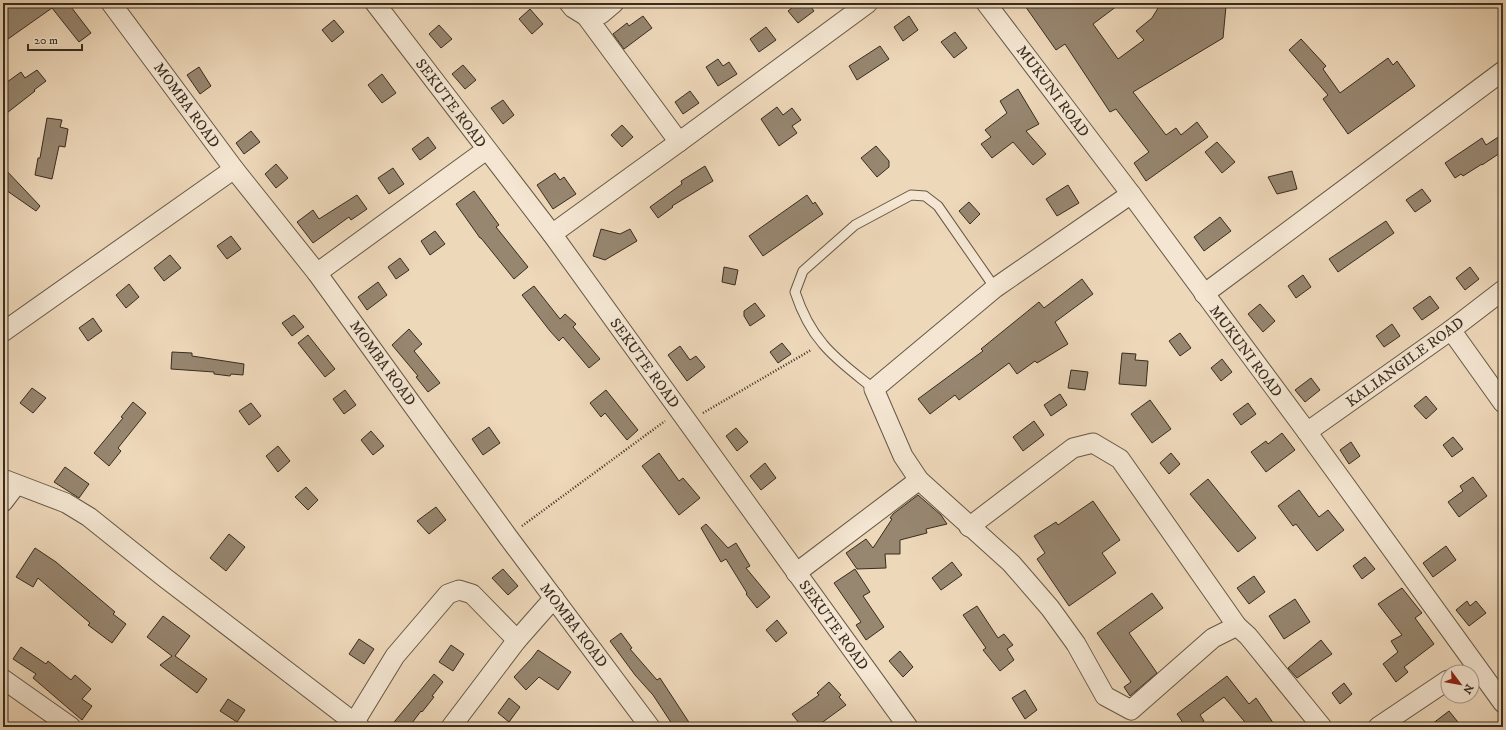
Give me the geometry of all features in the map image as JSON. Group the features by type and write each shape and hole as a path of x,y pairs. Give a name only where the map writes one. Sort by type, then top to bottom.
{"street":[{"name":"MOMBA ROAD","path":"111,3 234,169 317,273 508,537 650,727"},
{"name":"SEKUTE ROAD","path":"375,3 486,150 552,234 908,727"},
{"path":"569,3 573,8 586,16 679,142"},
{"path":"586,16 601,14 614,3"},
{"path":"552,234 868,3"},
{"name":"MUKUNI ROAD","path":"986,3 1131,194 1307,432 1465,664"},
{"path":"1204,294 1503,71"},
{"path":"317,273 486,150"},
{"path":"3,332 234,169"},
{"path":"1131,194 995,288 874,389 904,456 918,480 1011,563 1050,608 1076,644 1105,696 1131,710 1213,638 1237,626"},
{"name":"KALIANGILE ROAD","path":"1307,432 1451,330 1503,290"},
{"path":"1451,330 1503,403"},
{"path":"969,527 1073,448 1093,443 1120,459 1237,626 1248,636 1322,727"},
{"path":"796,573 918,480"},
{"path":"3,502 10,482 66,503 89,517 164,577 357,725 395,656 448,594 459,590 472,594 517,640"},
{"path":"451,727 517,640 554,598"},
{"path":"3,679 59,724"},
{"name":"MUKUNI ROAD","path":"1480,680 1503,703"},
{"path":"1378,727 1440,685"}],"lane":[{"path":"874,389 843,364 822,344 801,309 795,292 803,271 855,225 911,195 925,196 938,206 995,288"}],"path":[{"path":"508,537 683,416 822,344"}],"building":[{"path":"10,3 68,3 91,33 79,42 52,8 8,39 3,31 3,8"},
{"path":"798,3 808,3 814,11 798,23 788,11"},
{"path":"1023,3 1121,3 1093,24 1118,59 1144,40 1136,31 1152,18 1161,3 1200,3 1226,6 1223,38 1133,92 1166,135 1176,128 1181,135 1197,122 1208,137 1146,181 1134,163 1149,152 1116,109 1110,112 1065,44 1056,50"},
{"path":"530,9 543,24 532,34 519,19"},
{"path":"643,16 652,28 624,49 613,34 627,23 629,26"},
{"path":"909,16 918,30 903,41 894,27"},
{"path":"334,20 344,32 332,42 322,30"},
{"path":"439,25 452,39 441,48 429,34"},
{"path":"766,27 776,40 759,52 750,39"},
{"path":"955,32 967,48 954,58 941,42"},
{"path":"1301,39 1326,66 1323,69 1340,93 1388,58 1393,65 1397,61 1415,86 1348,134 1323,99 1328,95 1289,50"},
{"path":"880,46 889,59 857,80 849,66"},
{"path":"718,59 723,66 729,62 737,74 718,86 706,67"},
{"path":"463,65 476,80 465,89 452,74"},
{"path":"199,67 211,86 200,94 187,75"},
{"path":"37,70 46,81 3,116 3,85 21,72 25,78"},
{"path":"382,74 396,93 382,103 368,85"},
{"path":"1018,89 1039,124 1026,131 1046,154 1033,165 1013,142 992,158 981,144 991,137 985,130 1007,113 1000,101"},
{"path":"690,91 699,103 683,114 675,102"},
{"path":"503,100 514,115 503,124 491,108"},
{"path":"777,107 783,115 792,108 801,120 792,126 797,133 779,146 761,119"},
{"path":"47,118 62,120 60,127 68,129 65,147 59,146 52,179 35,175 38,158 40,158"},
{"path":"622,125 633,137 622,147 611,135"},
{"path":"251,131 260,142 244,154 236,143"},
{"path":"1503,134 1503,151 1463,176 1461,174 1455,178 1445,163 1482,138 1486,145"},
{"path":"428,137 436,148 420,160 412,149"},
{"path":"1217,142 1235,162 1222,173 1205,152"},
{"path":"876,146 889,161 889,167 877,177 861,158"},
{"path":"276,164 288,178 276,188 265,174"},
{"path":"705,166 713,181 672,206 673,207 658,218 650,207 682,184 681,181"},
{"path":"3,167 40,206 36,211 3,188"},
{"path":"393,168 404,184 389,194 378,178"},
{"path":"1292,171 1297,189 1277,194 1268,177"},
{"path":"555,173 560,180 564,177 576,194 553,209 537,185"},
{"path":"1068,185 1079,203 1057,216 1046,199"},
{"path":"1422,189 1431,201 1415,212 1406,200"},
{"path":"474,191 499,225 496,227 528,267 514,279 480,238 456,204"},
{"path":"357,195 367,209 351,220 349,217 313,243 297,222 313,210 319,219"},
{"path":"807,195 813,204 815,202 823,214 763,256 749,236"},
{"path":"969,202 980,214 970,224 959,211"},
{"path":"1220,217 1231,231 1204,251 1194,237"},
{"path":"1386,221 1394,233 1338,272 1329,259"},
{"path":"601,229 620,234 630,229 637,241 605,260 593,256"},
{"path":"435,231 445,244 430,255 421,241"},
{"path":"231,236 241,249 227,259 217,246"},
{"path":"170,255 181,268 164,281 154,268"},
{"path":"400,258 409,270 396,279 388,267"},
{"path":"724,267 738,270 735,285 722,282"},
{"path":"1470,267 1479,279 1465,290 1456,278"},
{"path":"1303,275 1311,287 1296,298 1288,286"},
{"path":"1082,279 1093,294 1055,322 1068,344 1037,363 1035,361 1017,374 1009,363 959,400 955,395 930,414 918,399 983,351 981,349 1039,302 1044,308"},
{"path":"378,282 387,295 367,310 358,297"},
{"path":"129,284 139,297 126,308 116,295"},
{"path":"534,286 560,319 565,314 576,324 573,327 600,359 589,368 563,337 559,341 522,295"},
{"path":"1430,296 1439,308 1422,320 1413,308"},
{"path":"755,303 765,316 750,326 744,316 744,311"},
{"path":"1260,304 1275,321 1263,332 1248,314"},
{"path":"294,315 304,327 292,336 282,323"},
{"path":"93,318 102,331 88,341 79,328"},
{"path":"1392,324 1400,336 1384,347 1376,336"},
{"path":"409,329 422,344 414,351 440,383 428,392 416,377 418,376 392,345"},
{"path":"1180,333 1191,348 1180,356 1169,341"},
{"path":"308,335 335,369 325,377 298,343"},
{"path":"782,343 791,354 778,363 770,352"},
{"path":"680,346 690,360 696,356 705,367 687,381 668,355"},
{"path":"172,352 192,353 192,356 244,364 243,375 231,374 230,376 214,374 214,372 171,369"},
{"path":"1122,353 1136,354 1135,360 1148,361 1146,386 1119,384"},
{"path":"1222,359 1232,372 1221,381 1211,368"},
{"path":"1071,370 1088,372 1085,390 1068,388"},
{"path":"1311,378 1320,390 1305,402 1295,390"},
{"path":"32,388 46,398 33,413 20,403"},
{"path":"345,390 356,405 344,414 333,399"},
{"path":"606,390 638,430 627,440 605,413 601,417 590,403"},
{"path":"1060,394 1067,405 1051,416 1044,405"},
{"path":"1426,396 1437,409 1426,419 1414,406"},
{"path":"1150,400 1171,429 1152,443 1131,414"},
{"path":"133,402 146,413 118,448 121,451 109,466 94,453 123,418 121,417"},
{"path":"251,403 261,416 249,425 239,411"},
{"path":"1248,403 1256,414 1241,425 1233,414"},
{"path":"1034,421 1044,435 1023,451 1013,437"},
{"path":"489,427 500,443 483,455 472,439"},
{"path":"736,428 748,442 737,451 726,436"},
{"path":"371,431 384,446 373,455 361,440"},
{"path":"1282,433 1295,450 1266,472 1251,452 1266,441 1268,444"},
{"path":"1453,437 1463,449 1452,457 1443,445"},
{"path":"1351,442 1360,456 1349,464 1340,450"},
{"path":"278,446 290,461 278,472 266,456"},
{"path":"659,453 679,481 683,478 700,498 679,515 642,466"},
{"path":"1171,453 1180,464 1169,474 1160,463"},
{"path":"765,463 776,478 761,490 750,476"},
{"path":"65,467 89,484 79,498 54,482"},
{"path":"1473,477 1487,496 1459,517 1448,502 1463,491 1460,486"},
{"path":"1208,479 1256,538 1238,552 1190,494"},
{"path":"306,487 318,500 308,510 295,497"},
{"path":"1299,490 1319,517 1328,510 1344,530 1317,551 1296,524 1293,526 1278,506"},
{"path":"918,495 941,515 947,524 926,529 927,533 900,540 900,554 885,554 886,568 857,569 846,553 866,539 873,548 892,519 890,518 893,514"},
{"path":"1093,501 1120,540 1102,553 1116,573 1069,606 1037,559 1045,553 1034,536 1056,522 1058,525"},
{"path":"436,507 446,520 429,534 417,521"},
{"path":"706,524 728,548 736,543 750,566 746,568 770,597 757,608 746,594 747,593 726,559 721,562 701,528"},
{"path":"229,534 245,547 226,571 210,558"},
{"path":"1446,546 1456,560 1433,577 1423,563"},
{"path":"35,548 56,562 115,612 113,614 126,624 112,643 88,625 90,623 38,578 33,587 16,577"},
{"path":"1365,557 1375,569 1362,579 1353,566"},
{"path":"952,562 962,575 941,590 932,578"},
{"path":"503,569 518,586 508,595 492,578"},
{"path":"855,569 870,592 863,596 884,627 866,640 856,625 861,622 834,583"},
{"path":"1254,576 1265,592 1249,604 1237,588"},
{"path":"1402,588 1422,613 1415,618 1434,644 1404,667 1408,672 1396,682 1383,664 1398,652 1391,641 1402,635 1378,604"},
{"path":"1152,593 1163,608 1129,633 1157,673 1130,696 1124,687 1131,682 1097,633"},
{"path":"1295,599 1310,622 1284,639 1269,616"},
{"path":"1467,601 1470,606 1476,601 1486,613 1469,626 1456,610"},
{"path":"977,606 998,638 1004,634 1013,645 1007,649 1014,660 1000,671 983,650 986,648 963,615"},
{"path":"163,616 190,636 175,656 207,679 197,693 160,665 172,656 147,637"},
{"path":"777,620 787,633 776,642 766,630"},
{"path":"621,633 632,648 630,649 657,680 660,678 692,727 674,727 653,695 635,675 610,641"},
{"path":"359,639 374,649 364,664 349,654"},
{"path":"1321,640 1332,654 1297,678 1288,668"},
{"path":"451,645 464,654 453,671 439,662"},
{"path":"21,647 46,664 48,661 71,680 75,675 91,689 82,699 92,706 82,720 33,678 36,674 13,659"},
{"path":"538,650 571,672 558,690 539,677 526,690 514,677"},
{"path":"900,651 913,667 903,677 889,661"},
{"path":"434,674 443,682 432,696 434,697 422,712 421,711 409,727 390,727"},
{"path":"1227,676 1249,704 1256,698 1276,727 1249,727 1224,697 1200,715 1204,721 1196,727 1186,727 1177,714"},
{"path":"829,682 841,695 839,697 846,705 816,727 802,727 792,714 819,695 817,693"},
{"path":"1344,683 1352,694 1340,704 1332,693"},
{"path":"1025,690 1037,710 1025,719 1012,698"},
{"path":"509,698 520,707 509,722 498,713"},
{"path":"228,699 245,710 237,722 220,711"},
{"path":"1449,711 1462,727 1428,727"}]}
